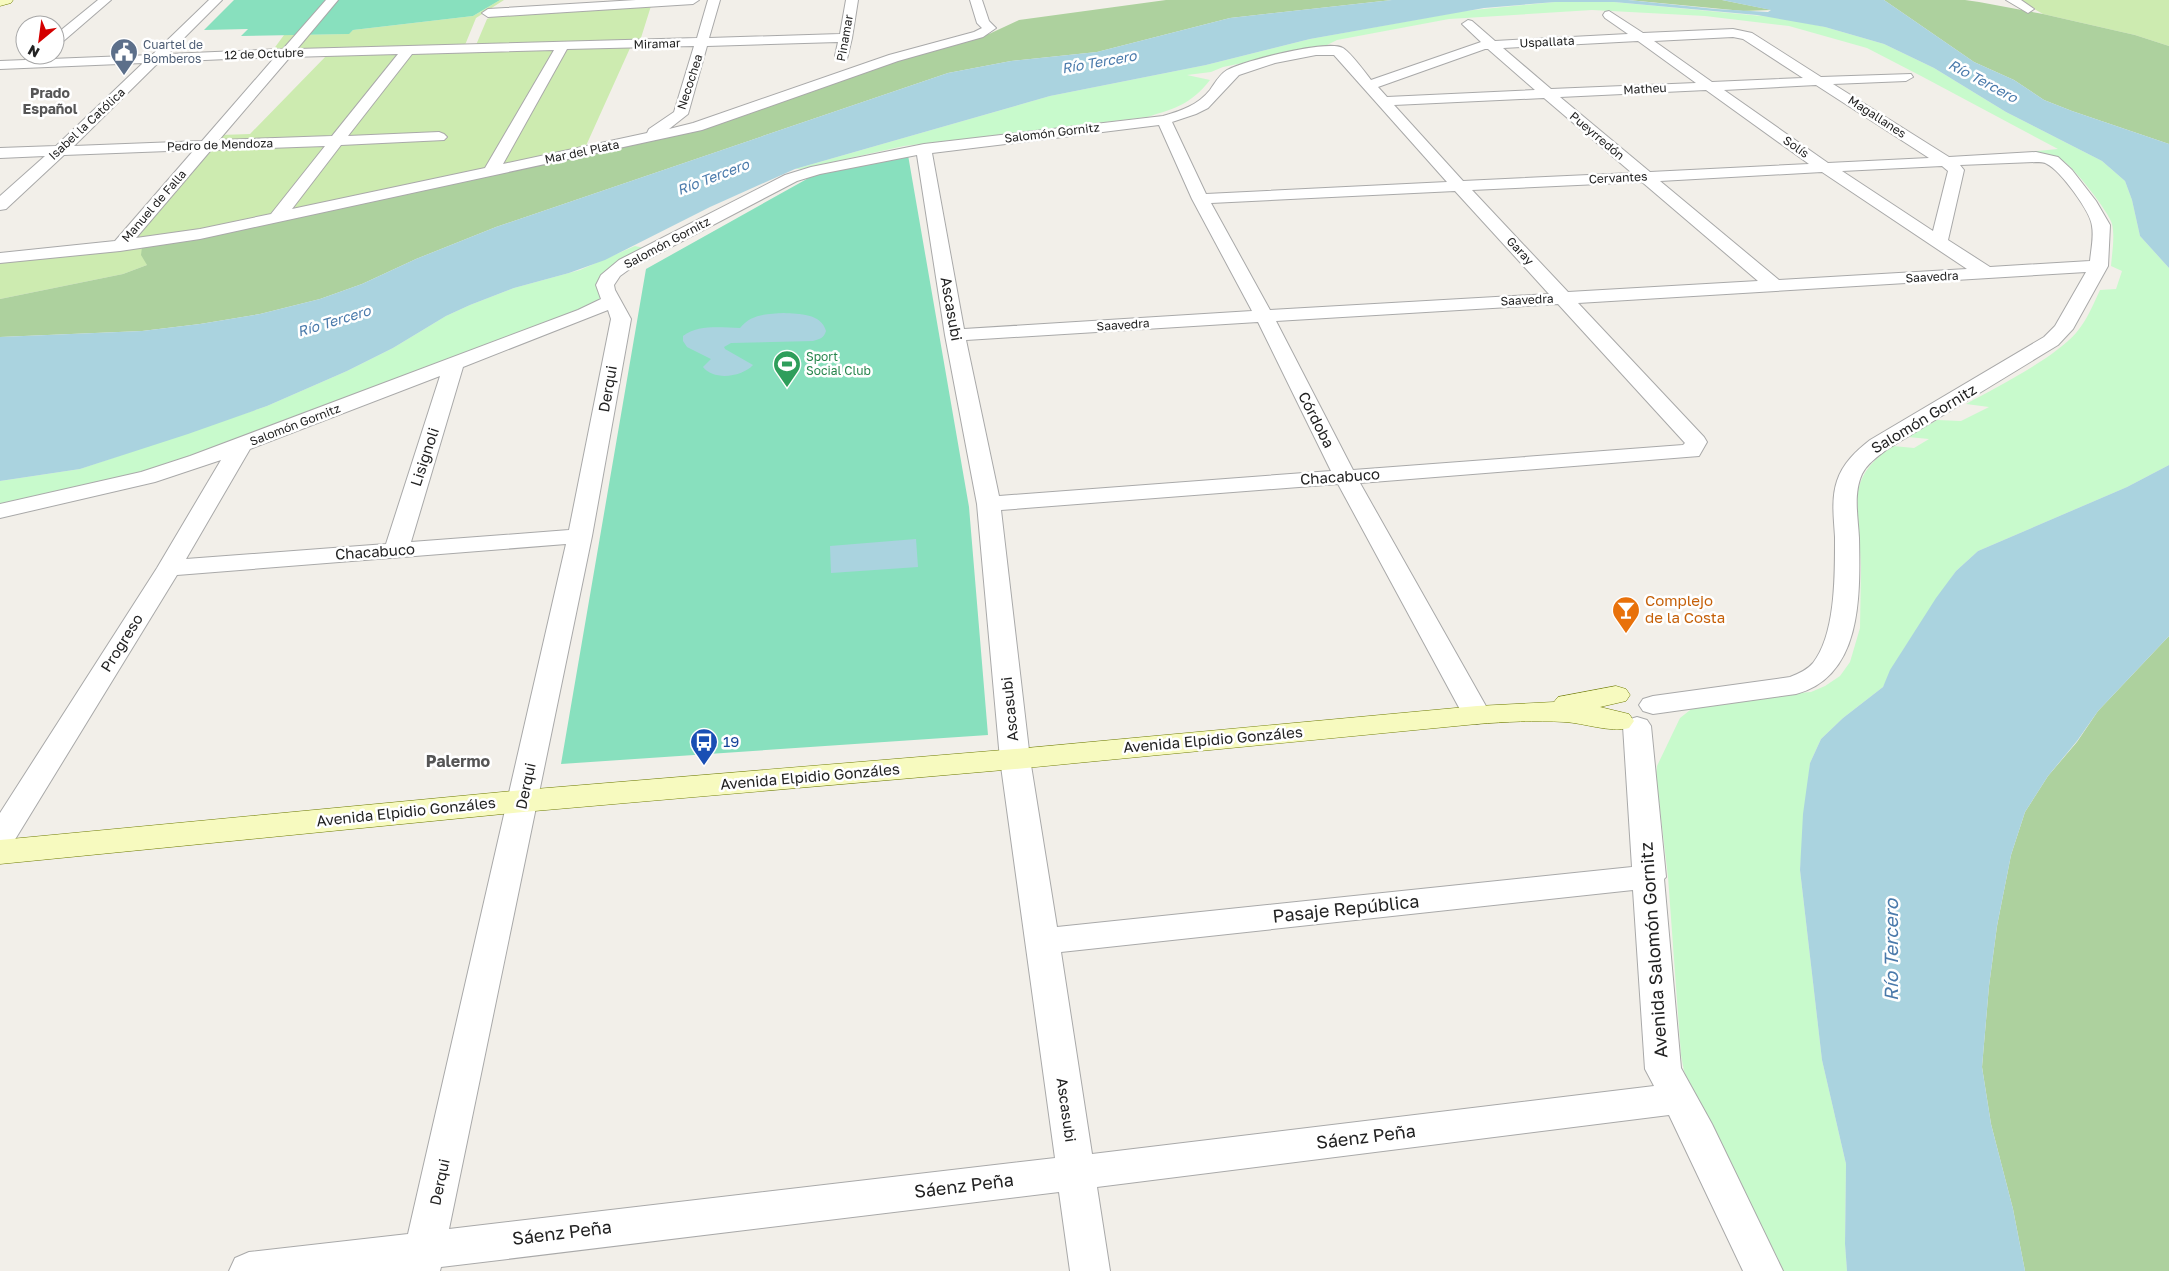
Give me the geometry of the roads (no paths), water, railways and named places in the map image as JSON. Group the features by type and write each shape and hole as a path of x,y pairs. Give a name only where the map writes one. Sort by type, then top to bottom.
{"main road":[{"path":"0,2 7,0"},
{"name":"Avenida Elpidio Gonzáles","path":"0,852 523,801 1015,759 1477,715 1539,710 1579,713 1631,712"}],"street":[{"path":"65,33 105,0"},
{"name":"Isabel la Católica","path":"0,206 60,151 216,0"},
{"name":"Manuel de Falla","path":"120,246 332,0"},
{"path":"469,49 481,22 510,0"},
{"path":"481,22 693,0"},
{"name":"Necochea","path":"635,140 668,124 681,114 714,0"},
{"name":"Pinamar","path":"838,76 852,0"},
{"name":"Mar del Plata","path":"0,258 120,246 175,238 635,140 716,120 767,104 838,76 930,46 980,35 990,28 983,23 976,0"},
{"path":"2012,0 2028,9"},
{"name":"Solís","path":"1609,15 1824,167 1988,274"},
{"name":"Pueyrredón","path":"1468,24 1547,94 1774,286"},
{"name":"Uspallata","path":"1369,85 1483,45 1732,33"},
{"name":"Magallanes","path":"1732,33 1747,36 1945,161"},
{"name":"Miramar","path":"469,49 846,38"},
{"path":"491,171 562,47"},
{"name":"12 de Octubre","path":"65,62 285,53 469,49"},
{"path":"277,217 408,50"},
{"name":"Salomón Gornitz","path":"0,511 147,477 241,446 585,314 610,302 604,289 605,282 610,274 625,264 791,178 817,170 924,149 1164,120 1201,106 1214,95 1228,75 1234,72 1316,50 1338,52"},
{"name":"Garay","path":"1338,52 1696,442 1691,451"},
{"name":"12 de Octubre","path":"0,65 15,64"},
{"path":"7,80 26,65"},
{"name":"Matheu","path":"1384,101 1906,77"},
{"path":"681,114 692,119 716,120"},
{"name":"Córdoba","path":"1164,120 1200,199 1264,316 1345,476 1477,715"},
{"name":"Pedro de Mendoza","path":"0,153 439,136"},
{"name":"Ascasubi","path":"924,149 955,335 989,504 1015,759 1090,1271"},
{"name":"Salomón Gornitz","path":"1631,712 1796,685 1810,679 1822,669 1834,650 1842,620 1848,566 1845,498 1854,465 1878,445 2051,341 2063,329 2100,266 2101,225 2096,213 2056,162 2036,157"},
{"name":"Cervantes","path":"1200,199 2036,157"},
{"path":"1939,242 1956,170 1945,161"},
{"name":"Saavedra","path":"955,335 2100,266"},
{"name":"Derqui","path":"423,1260 580,536 620,319 618,311 610,302"},
{"name":"Lisignoli","path":"396,550 454,364"},
{"name":"Progreso","path":"0,838 169,568 241,446"},
{"name":"Chacabuco","path":"989,504 1691,451"},
{"name":"Chacabuco","path":"169,568 580,536"},
{"name":"Avenida Salomón Gornitz","path":"1631,712 1650,877 1663,1069 1699,1135 1763,1271"},
{"name":"Pasaje República","path":"1043,941 1650,877"},
{"name":"Sáenz Peña","path":"249,1271 423,1260 1075,1173 1679,1098"}],"water":[{"name":"Río Tercero","path":"1392,0 1628,0 1768,12 1771,10 1722,0 1884,0 1974,62 2014,80 2044,100 2169,144 2169,268 2140,236 2132,200 2125,181 2102,161 2006,112 1934,68 1884,44 1825,27 1757,15 1614,2 1555,2 1484,8 1310,39 1206,65 1050,96 795,169 710,207 605,260 569,273 514,288 470,305 446,316 393,348 347,371 267,406 80,469 0,481 0,337 142,331 260,314 320,299 362,284 416,259 496,227 948,73 1011,61 1097,52 1230,18"},
{"path":"784,313 803,314 814,318 823,325 826,331 821,338 813,341 731,343 724,347 725,349 753,365 735,375 721,376 708,371 703,367 711,359 687,347 683,341 683,336 689,332 703,328 740,328 754,317"},
{"name":"Río Tercero","path":"2169,465 2169,636 2098,711 2077,741 2048,776 2025,812 2011,855 1997,926 1989,986 1982,1067 1991,1124 2013,1209 2025,1271 1847,1271 1845,1244 1846,1164 1822,1060 1800,870 1803,814 1810,763 1821,739 1843,718 1883,687 1890,670 1936,598 1956,571 1978,551 2127,487"},
{"path":"916,539 918,567 831,573 830,546"}],"place":[{"name":"Cuartel de Bomberos","path":"124,76"},
{"name":"Sport Social Club","path":"787,388"},
{"name":"Complejo de la Costa","path":"1626,634"},
{"name":"19","path":"704,766"}],"district":[{"name":"Prado Español","path":"50,102"},
{"name":"Palermo","path":"458,761"}]}
